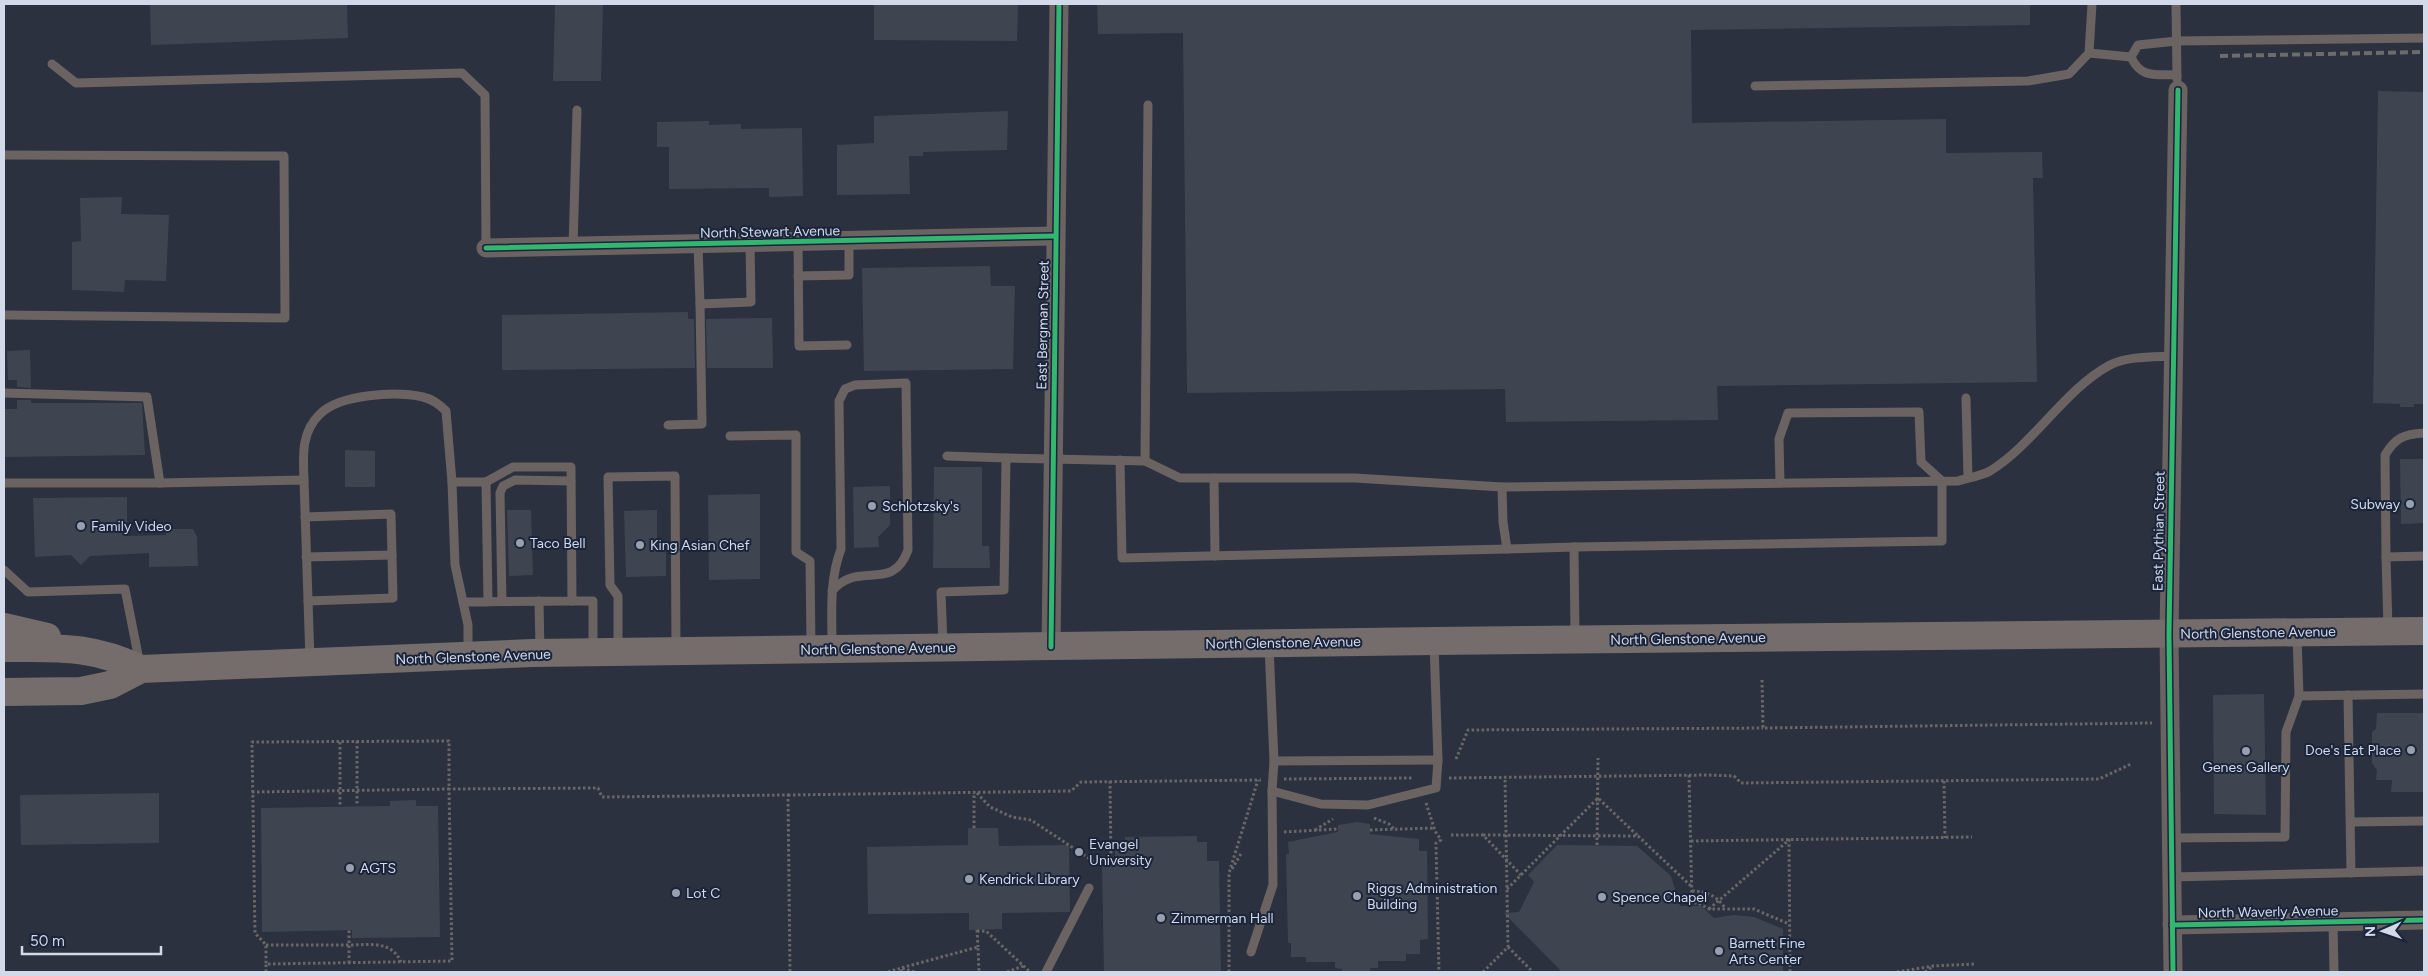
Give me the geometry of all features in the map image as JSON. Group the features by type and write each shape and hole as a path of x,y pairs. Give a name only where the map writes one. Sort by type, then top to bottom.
{"main road":[{"path":"4,627 40,634 76,648"},
{"name":"North Glenstone Avenue","path":"4,692 81,691 110,685 141,669 540,653 1434,641 2424,631"},
{"name":"North Glenstone Avenue","path":"4,648 76,648 117,658 141,669"},
{"path":"4,705 20,697 42,692"}],"street":[{"name":"East Bergman Street","path":"1051,647 1059,4"},
{"name":"East Pythian Street","path":"2173,972 2169,634 2178,82"},
{"name":"North Stewart Avenue","path":"486,248 573,248 1055,236"},
{"name":"North Waverly Avenue","path":"2172,925 2424,920"}],"lane":[{"path":"1755,86 2028,80 2070,74 2089,53 2092,4"},
{"path":"2131,56 2136,67 2142,72 2178,82 2176,4"},
{"path":"2131,56 2138,46 2178,41 2424,38"},
{"path":"2089,53 2131,56"},
{"path":"52,64 76,83 462,73 485,95 486,248"},
{"path":"1145,461 1148,105"},
{"path":"573,248 577,110"},
{"path":"4,154 284,156 285,318 4,316"},
{"path":"798,276 849,275 849,241"},
{"path":"798,242 799,346 847,345"},
{"path":"668,425 702,424 698,244"},
{"path":"700,304 751,302 750,244"},
{"path":"947,456 1145,461 1180,478 1355,478 1502,486 1958,481 1989,472 2016,451 2092,376 2112,364 2143,357 2173,356"},
{"path":"821,650 832,591 833,570 841,550 839,401 845,389 855,385 906,383 908,550 903,562 893,572 855,576 841,580 832,591"},
{"path":"4,393 147,397 160,483"},
{"path":"310,663 303,448 309,430 319,415 334,404 349,399 404,394 425,397 438,403 446,411 452,482 455,565 468,625 468,656"},
{"path":"1966,398 1968,478"},
{"path":"1120,460 1122,558 1507,548 1942,541 1942,481 1921,462 1919,412 1788,413 1779,439 1780,483"},
{"path":"2388,631 2385,455 2394,441 2413,434 2424,434"},
{"path":"730,436 796,435 796,552 810,561 821,650"},
{"path":"943,648 941,592 1004,590 1006,458"},
{"path":"452,482 486,482 514,467 571,467 572,601"},
{"path":"606,653 618,596 610,585 608,477 636,476 675,476 676,652"},
{"path":"1214,478 1215,556"},
{"path":"4,483 160,483 304,480"},
{"path":"502,601 500,493 503,486 515,480 571,481"},
{"path":"486,482 488,602"},
{"path":"1502,486 1503,522 1507,548"},
{"path":"305,517 391,514 394,598 308,600"},
{"path":"1574,547 1575,640"},
{"path":"306,557 392,555"},
{"path":"2386,557 2424,556"},
{"path":"4,570 28,592 125,589 141,669"},
{"path":"539,601 540,653"},
{"path":"463,602 593,601 606,653"},
{"path":"2172,838 2285,837 2286,732 2299,696 2297,633"},
{"path":"1272,791 1322,804 1368,805 1436,788 1438,760 1434,641"},
{"path":"1251,952 1273,885 1272,791 1274,761 1268,643"},
{"path":"2299,696 2424,694"},
{"path":"2348,695 2351,873"},
{"path":"1274,761 1438,760"},
{"path":"2350,822 2424,821"},
{"path":"2172,877 2424,872"},
{"path":"1046,972 1090,888"},
{"path":"2333,922 2334,972"}],"path":[{"path":"1762,680 1763,728"},
{"path":"1456,759 1468,730 2153,723"},
{"path":"266,964 452,961 449,741 252,742 255,933 266,945 266,964 266,972"},
{"path":"340,742 340,807"},
{"path":"357,742 357,806"},
{"path":"1597,846 1598,758"},
{"path":"252,792 598,788 602,797 1071,791 1081,782 1110,781 1689,775 1734,776 1741,783 2099,779 2131,764"},
{"path":"1689,775 1692,903 1709,909 1754,909 1789,924"},
{"path":"1505,777 1508,948 1533,972"},
{"path":"1229,972 1230,873 1258,780"},
{"path":"1110,781 1111,862"},
{"path":"1944,781 1945,838"},
{"path":"974,828 976,793"},
{"path":"976,793 990,807 1012,817 1031,820 1096,864"},
{"path":"788,795 790,972"},
{"path":"1507,890 1598,798"},
{"path":"1598,798 1692,889 1706,892 1719,900 1725,908"},
{"path":"1419,804 1426,802 1440,840 1436,843 1439,972"},
{"path":"1315,830 1337,816 1327,813"},
{"path":"1380,814 1371,816 1389,824 1395,829"},
{"path":"1283,825 1283,832 1338,829"},
{"path":"1370,830 1434,828"},
{"path":"1451,835 1638,836"},
{"path":"1483,836 1521,875"},
{"path":"1691,842 1972,837"},
{"path":"1709,909 1789,840"},
{"path":"1789,840 1790,972"},
{"path":"1230,873 1242,852"},
{"path":"349,928 349,963"},
{"path":"979,972 977,930 986,931 1030,972"},
{"path":"266,945 385,945 394,950 401,962"},
{"path":"888,972 901,970 978,947"},
{"path":"1483,972 1508,948"},
{"path":"1896,972 1933,966 1975,964"},
{"path":"1008,972 1023,965"},
{"path":"1949,965 1949,972"},
{"path":"1925,972 1933,966"},
{"path":"901,970 915,972"}],"building":[{"path":"150,4 347,4 348,38 151,45"},
{"path":"555,4 603,4 601,81 553,81"},
{"path":"874,4 1018,4 1017,41 874,40"},
{"path":"1097,4 2030,4 2030,25 1691,30 1692,123 1946,119 1946,153 2042,152 2043,178 2033,178 2037,382 1717,386 1718,420 1506,422 1505,389 1187,393 1183,33 1098,34"},
{"path":"2378,91 2424,92 2424,404 2414,404 2414,407 2400,407 2400,404 2373,403"},
{"path":"1008,111 1007,150 923,152 923,156 909,156 910,194 837,195 837,145 874,143 874,116"},
{"path":"709,121 709,125 741,124 741,129 802,128 803,196 769,197 769,188 669,189 669,147 657,147 657,122"},
{"path":"122,197 121,214 169,215 166,281 125,280 124,292 72,290 72,242 81,241 80,198"},
{"path":"990,266 991,286 1015,286 1013,369 864,371 862,268"},
{"path":"688,312 688,319 694,319 695,368 502,370 502,315"},
{"path":"772,318 773,368 707,368 706,319"},
{"path":"30,350 31,388 17,387 17,380 8,380 7,351"},
{"path":"17,400 31,400 31,403 142,403 145,455 4,457 4,409 17,409"},
{"path":"345,450 375,451 375,487 345,487"},
{"path":"2400,459 2424,459 2424,523 2401,524"},
{"path":"934,467 982,467 982,546 989,546 990,568 933,568"},
{"name":"Schlotzsky's","path":"890,486 890,525 878,537 879,547 854,548 853,487"},
{"path":"760,494 760,579 709,580 708,495"},
{"name":"Family Video","path":"127,497 127,536 166,535 166,529 193,529 197,537 198,566 149,567 149,553 90,556 81,565 71,555 35,557 33,498"},
{"name":"Taco Bell","path":"507,510 531,510 533,575 509,576"},
{"path":"657,510 657,542 666,541 666,576 626,577 624,511"},
{"path":"2264,694 2266,815 2214,814 2213,695"},
{"path":"2377,713 2424,713 2424,792 2391,792 2392,780 2376,780 2377,770 2372,763 2372,732 2376,729"},
{"path":"159,793 159,843 21,845 20,795"},
{"name":"AGTS","path":"416,800 416,806 438,806 440,937 352,938 352,930 262,932 261,808 390,806 390,801"},
{"name":"Riggs Administration Building","path":"1357,822 1370,824 1370,834 1419,839 1419,851 1427,851 1428,939 1420,940 1420,954 1406,954 1406,961 1378,961 1378,968 1370,968 1370,972 1342,972 1342,969 1335,968 1335,962 1306,962 1306,957 1291,957 1291,943 1288,943 1286,854 1289,854 1288,842 1338,832 1338,825"},
{"name":"Kendrick Library","path":"968,828 998,828 999,846 1069,845 1070,912 1002,913 1002,929 969,930 969,913 868,914 867,847 968,845"},
{"name":"Zimmerman Hall","path":"1197,836 1197,842 1207,842 1207,861 1219,861 1221,972 1104,972 1102,863 1115,862 1115,842 1125,842 1125,837"},
{"name":"Spence Chapel","path":"1557,845 1637,846 1671,876 1680,906 1701,906 1714,918 1734,915 1754,917 1783,929 1783,972 1562,972 1504,913 1519,912 1534,882 1528,875"}],"railway":[{"path":"2220,56 2424,52"}],"cycle path":[{"path":"1051,647 1059,4"},
{"path":"2173,972 2169,634 2178,90"},
{"path":"486,248 1055,236"},
{"path":"2172,925 2424,920"}],"place":[{"name":"Subway","path":"2410,504"},
{"name":"Schlotzsky's","path":"872,506"},
{"name":"Family Video","path":"81,526"},
{"name":"Taco Bell","path":"520,543"},
{"name":"King Asian Chef","path":"640,545"},
{"name":"Doe's Eat Place","path":"2411,750"},
{"name":"Genes Gallery","path":"2246,751"},
{"name":"Evangel University","path":"1079,852"},
{"name":"AGTS","path":"350,868"},
{"name":"Kendrick Library","path":"969,879"},
{"name":"Lot C","path":"676,893"},
{"name":"Riggs Administration Building","path":"1357,896"},
{"name":"Spence Chapel","path":"1602,897"},
{"name":"Zimmerman Hall","path":"1161,918"},
{"name":"Barnett Fine Arts Center","path":"1719,951"}]}
